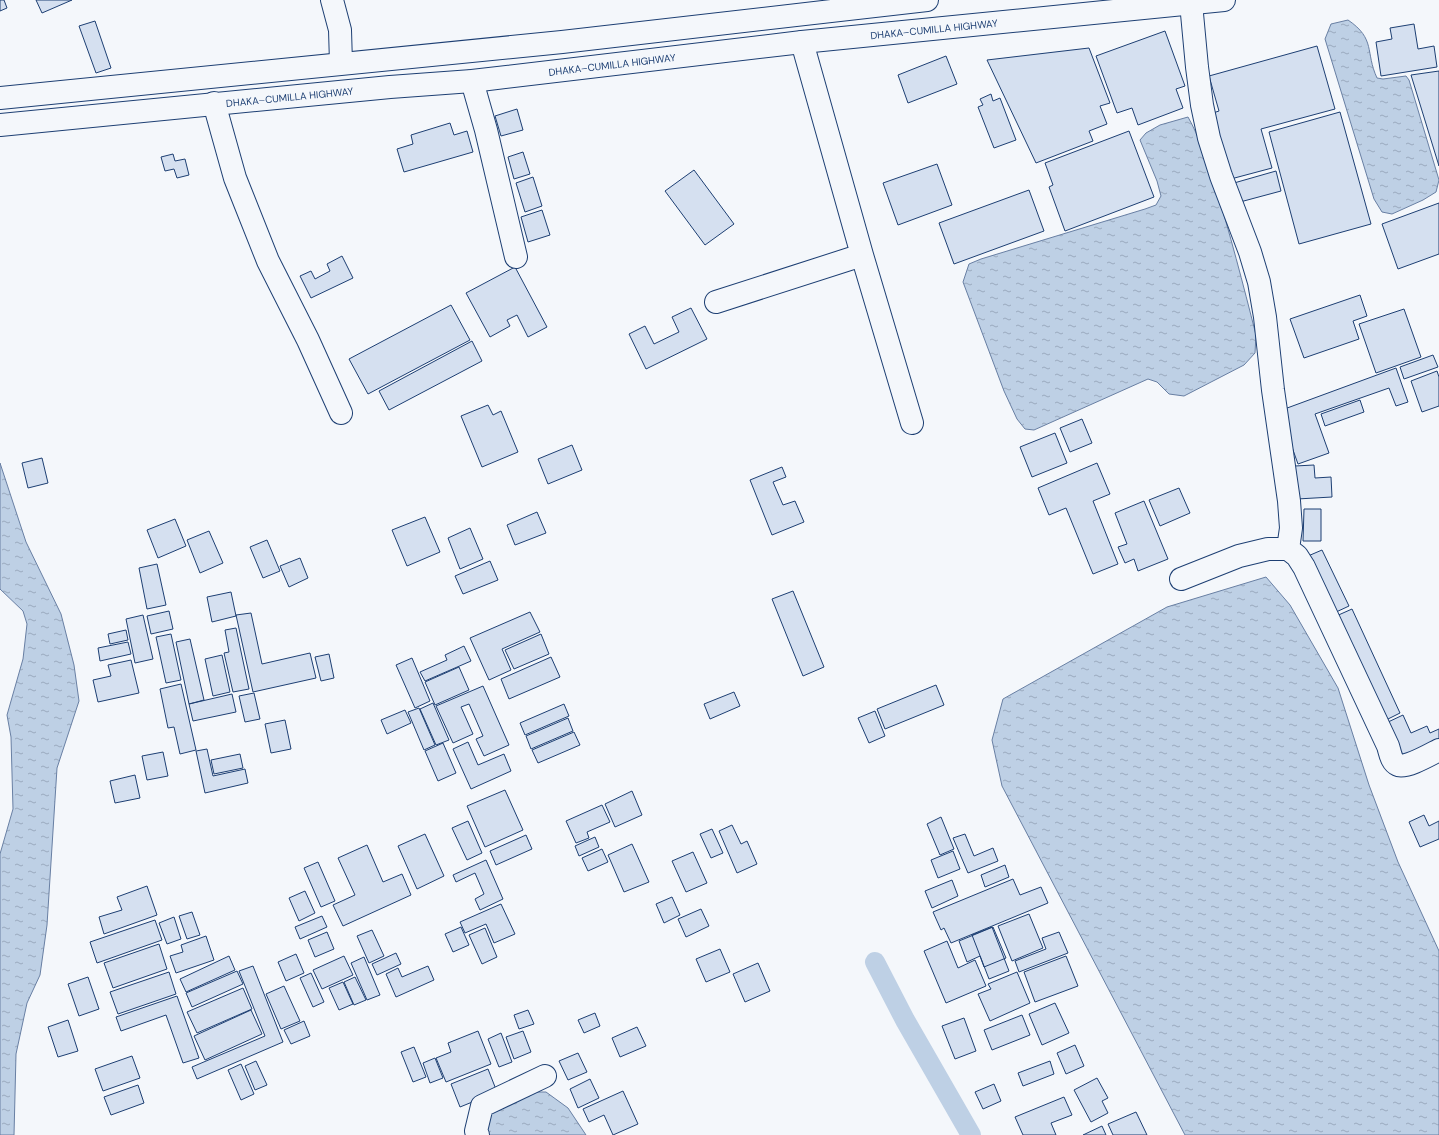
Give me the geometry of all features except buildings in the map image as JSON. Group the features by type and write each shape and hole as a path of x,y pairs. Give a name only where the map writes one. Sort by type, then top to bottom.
{"main road":[{"path":"332,0 340,30 341,63"},
{"path":"0,98 569,41 927,0"},
{"name":"DHAKA–CUMILLA HIGHWAY","path":"2,125 214,103 472,81 802,42 1224,0"},
{"path":"1191,3 1202,105 1209,138 1221,176 1250,252 1259,282 1289,501 1291,528 1288,548"},
{"path":"802,42 862,255 912,423"},
{"path":"472,81 486,130 516,257"},
{"path":"214,103 235,178 260,242 308,340 341,413"},
{"path":"716,302 862,255"},
{"path":"1181,580 1239,556 1268,549 1288,548 1297,556 1304,567 1384,739 1391,758 1397,765 1402,766 1439,750"},
{"path":"478,1135 476,1131 482,1106 545,1076"}],"water":[{"path":"1348,20 1363,33 1377,78 1383,79 1406,76 1409,80 1439,180 1436,192 1423,200 1392,214 1382,212 1374,199 1325,39 1331,24"},
{"path":"1188,117 1196,133 1214,182 1225,220 1256,335 1255,353 1244,365 1184,396 1169,394 1157,382 1148,379 1034,430 1025,429 1017,419 1004,391 963,282 969,264 1156,205 1161,196 1157,181 1140,140 1146,133 1160,125"},
{"path":"0,463 26,542 61,614 74,665 79,701 57,768 47,925 40,975 27,1003 16,1054 14,1135 0,1135 0,854 13,809 11,737 7,715 23,659 27,624 23,611 0,589"},
{"path":"1266,577 1290,605 1338,688 1369,785 1398,862 1439,951 1439,1135 1185,1135 1002,786 992,740 1003,699 1167,607"},
{"path":"534,1092 546,1092 568,1108 586,1135 487,1135 486,1132 492,1111"}],"waterway":[{"path":"875,962 905,1020 971,1135"}]}
